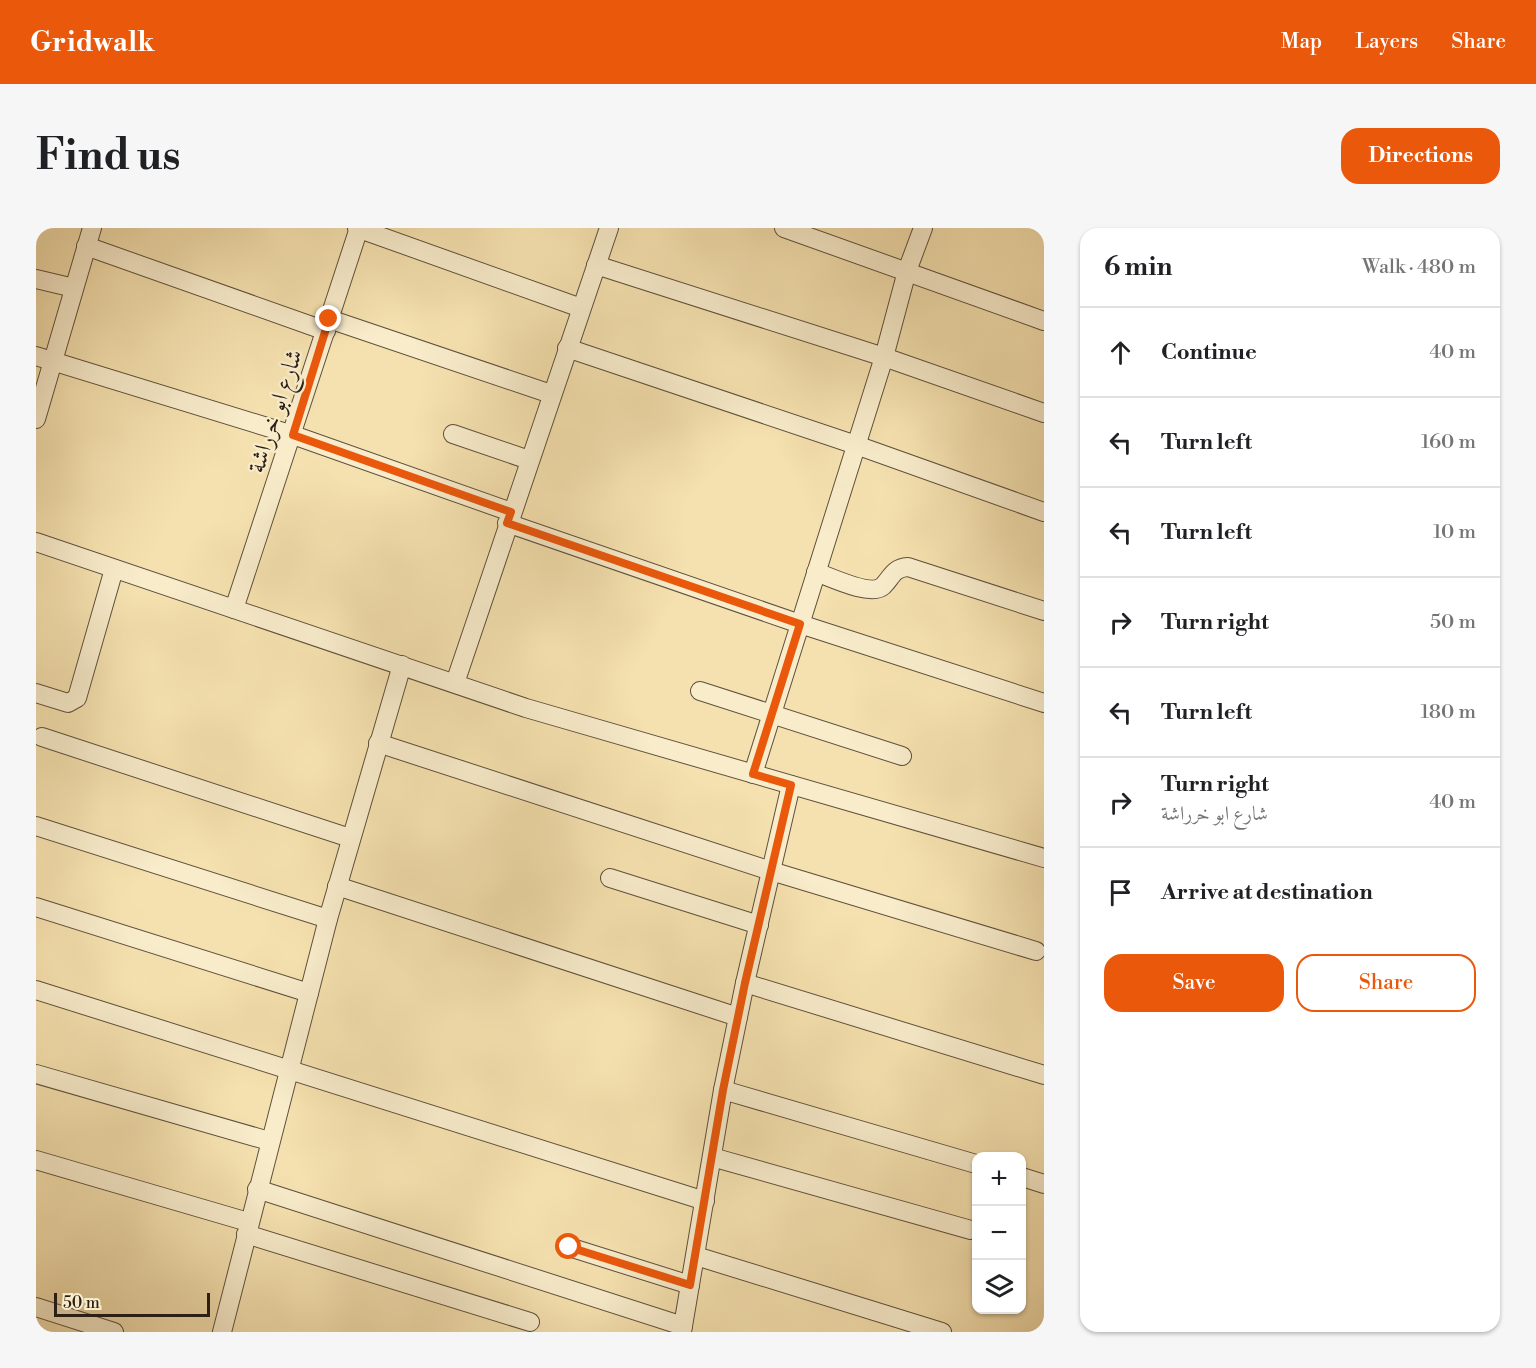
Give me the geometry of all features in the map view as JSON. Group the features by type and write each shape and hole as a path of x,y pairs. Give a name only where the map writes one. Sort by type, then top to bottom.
{"street":[{"path":"37,412 44,358 74,288 92,228"},
{"path":"358,228 581,308"},
{"name":"شارع ابو خرراشة","path":"234,609 293,435 358,228"},
{"path":"455,683 609,228"},
{"path":"784,228 1044,321"},
{"path":"753,774 884,357 907,271 923,228"},
{"path":"86,246 327,325 551,394"},
{"path":"596,265 884,357 1044,413"},
{"path":"36,279 74,288"},
{"path":"567,348 856,445 1044,512"},
{"path":"44,358 293,435 509,518 800,624 1044,703"},
{"path":"453,434 529,460"},
{"path":"36,542 526,708 1044,858"},
{"path":"816,572 871,590 883,586 894,571 908,567 1044,612"},
{"path":"36,693 68,703 76,698 114,569"},
{"path":"222,1332 269,1141 328,919 402,665"},
{"path":"699,691 902,756"},
{"path":"42,737 350,838"},
{"path":"378,743 771,871 1036,951"},
{"path":"257,1189 682,1329 723,1090 745,983 791,785"},
{"path":"36,826 328,919"},
{"path":"610,878 759,925"},
{"path":"338,886 738,1017"},
{"path":"36,907 309,993"},
{"path":"745,983 1044,1075"},
{"path":"36,990 705,1201"},
{"path":"36,1074 269,1141"},
{"path":"723,1090 972,1163"},
{"path":"712,1157 971,1230"},
{"path":"36,1160 530,1322"},
{"path":"1026,1179 1044,1184"},
{"path":"569,1247 690,1285"},
{"path":"696,1257 942,1332"},
{"path":"36,1307 114,1332"}],"route":[{"path":"329,319 293,435 511,512 507,523 800,624 753,774 791,785 745,983 723,1090 690,1285 569,1247"}]}
